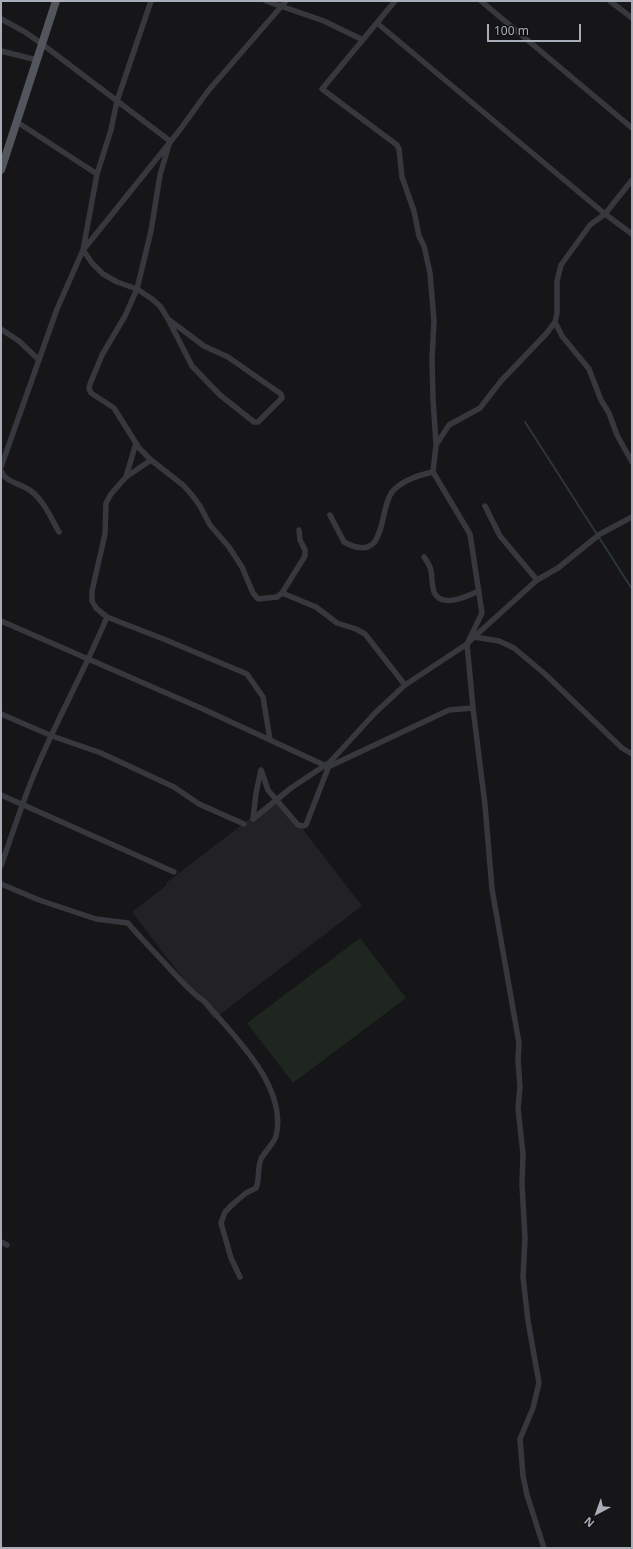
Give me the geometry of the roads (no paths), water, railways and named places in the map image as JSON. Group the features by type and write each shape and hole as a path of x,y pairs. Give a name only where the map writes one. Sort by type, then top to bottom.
{"main road":[{"path":"1,170 56,1"}],"street":[{"path":"1,467 57,309 83,250 97,174 117,100 151,1"},
{"path":"266,1 284,3 363,40"},
{"path":"395,1 322,88 397,145 399,149 402,177 414,211 419,236 424,246 430,273 434,321 432,400 436,444 433,472 470,534 479,591 482,613 467,644 472,708 485,805 492,889 519,1043 518,1060 520,1087 518,1108 523,1154 522,1184 525,1238 523,1277 528,1321 539,1383 534,1408 520,1439 524,1482 544,1548"},
{"path":"481,1 632,128"},
{"path":"610,1 632,18"},
{"path":"83,250 208,91 284,3"},
{"path":"1,19 26,32 170,141"},
{"path":"377,23 605,214 632,234"},
{"path":"1,51 37,60"},
{"path":"17,122 97,174"},
{"path":"170,141 160,175 151,232 137,289 125,316 102,355 89,389 95,397 104,400 114,408 136,443 151,460 183,485 192,495 200,506 210,525 242,567 255,596 258,599 262,600 277,597 282,593 305,556 305,550 300,540 299,530"},
{"path":"436,444 449,425 480,408 501,381 546,334 555,322 557,313 557,281 561,265 590,225 605,214 632,180"},
{"path":"83,250 92,263 103,274 117,282 137,289 152,298 160,306 192,366 220,395 254,422 258,422 282,398 281,394 228,358 204,346 168,319"},
{"path":"555,322 562,336 589,369 617,435 632,462"},
{"path":"1,329 19,341 39,360"},
{"path":"126,477 136,443"},
{"path":"151,460 126,477 106,503 105,534 92,591 92,601 96,608 108,617 247,674 260,691 263,698 270,740"},
{"path":"1,471 6,478 23,486 38,497 59,532"},
{"path":"330,515 344,542 364,548 368,547 374,542 379,533 389,497 393,491 400,484 417,476 433,472"},
{"path":"485,506 500,536 537,580"},
{"path":"472,708 449,710 327,765 277,800 253,819 256,793 261,770 268,790 277,800 298,825 306,825 327,765 375,712 405,685 467,644 537,580 558,568 600,534 632,517"},
{"path":"424,557 430,565 434,592 438,598 442,600 449,600 463,598 479,591"},
{"path":"282,593 316,607 337,623 356,629 364,634 405,685"},
{"path":"1,866 22,805 36,771 108,617"},
{"path":"1,621 327,765"},
{"path":"474,637 499,641 514,648 545,674 622,748 632,754"},
{"path":"1,714 52,736 101,752 174,787 199,804 244,824"},
{"path":"1,795 174,872"},
{"path":"1,884 39,900 96,919 128,923 142,941 204,1001 256,1064 273,1096 277,1114 277,1131 276,1138 261,1159 256,1188 234,1202 225,1212 221,1222 231,1258 240,1277"},
{"path":"1,1242 7,1245"}],"waterway":[{"path":"525,422 632,589"}]}
